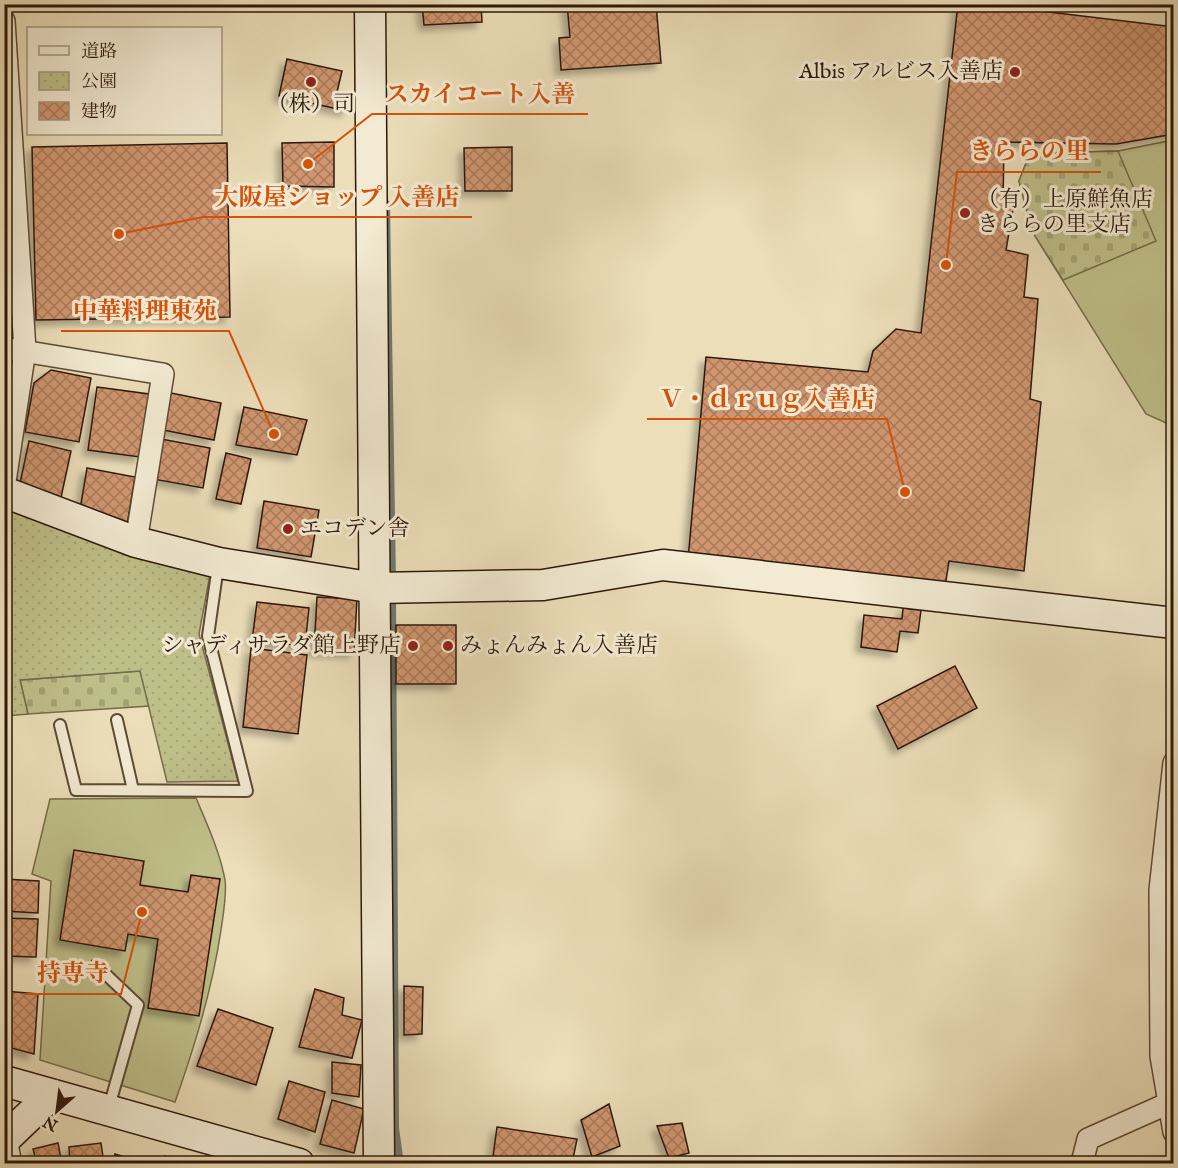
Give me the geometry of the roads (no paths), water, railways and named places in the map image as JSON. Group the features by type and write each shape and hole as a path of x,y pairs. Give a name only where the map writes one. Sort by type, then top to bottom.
{"street":[{"path":"370,4 379,1164"},
{"path":"4,21 15,349 4,490 136,542 219,563 375,588 543,585 663,565 1173,623"},
{"path":"15,349 163,374 136,542"},
{"path":"1173,763 1160,890 1161,1056 1173,1132"},
{"path":"4,1081 299,1164"},
{"path":"7,1148 51,1095"},
{"path":"1087,1164 1083,1159 1088,1139 1169,1103"}],"lane":[{"path":"60,725 76,790 247,790 208,636 219,563"},
{"path":"117,720 134,790"},
{"path":"96,965 138,1005 108,1110"}],"waterway":[{"path":"386,204 392,582"},
{"path":"392,594 395,1128 400,1164"}],"place":[{"name":"Albis アルビス入善店","path":"1015,72"},
{"name":"（株）司","path":"311,82"},
{"name":"スカイコート入善","path":"308,164"},
{"name":"（有）上原鮮魚店 きららの里支店","path":"965,213"},
{"name":"大阪屋ショップ 入善店","path":"119,234"},
{"name":"きららの里","path":"946,265"},
{"name":"中華料理東苑","path":"274,434"},
{"name":"Ｖ・ｄｒｕｇ入善店","path":"905,492"},
{"name":"エコデン舎","path":"288,529"},
{"name":"シャディサラダ館上野店","path":"413,646"},
{"name":"みょんみょん入善店","path":"448,646"},
{"name":"持専寺","path":"142,912"}]}
